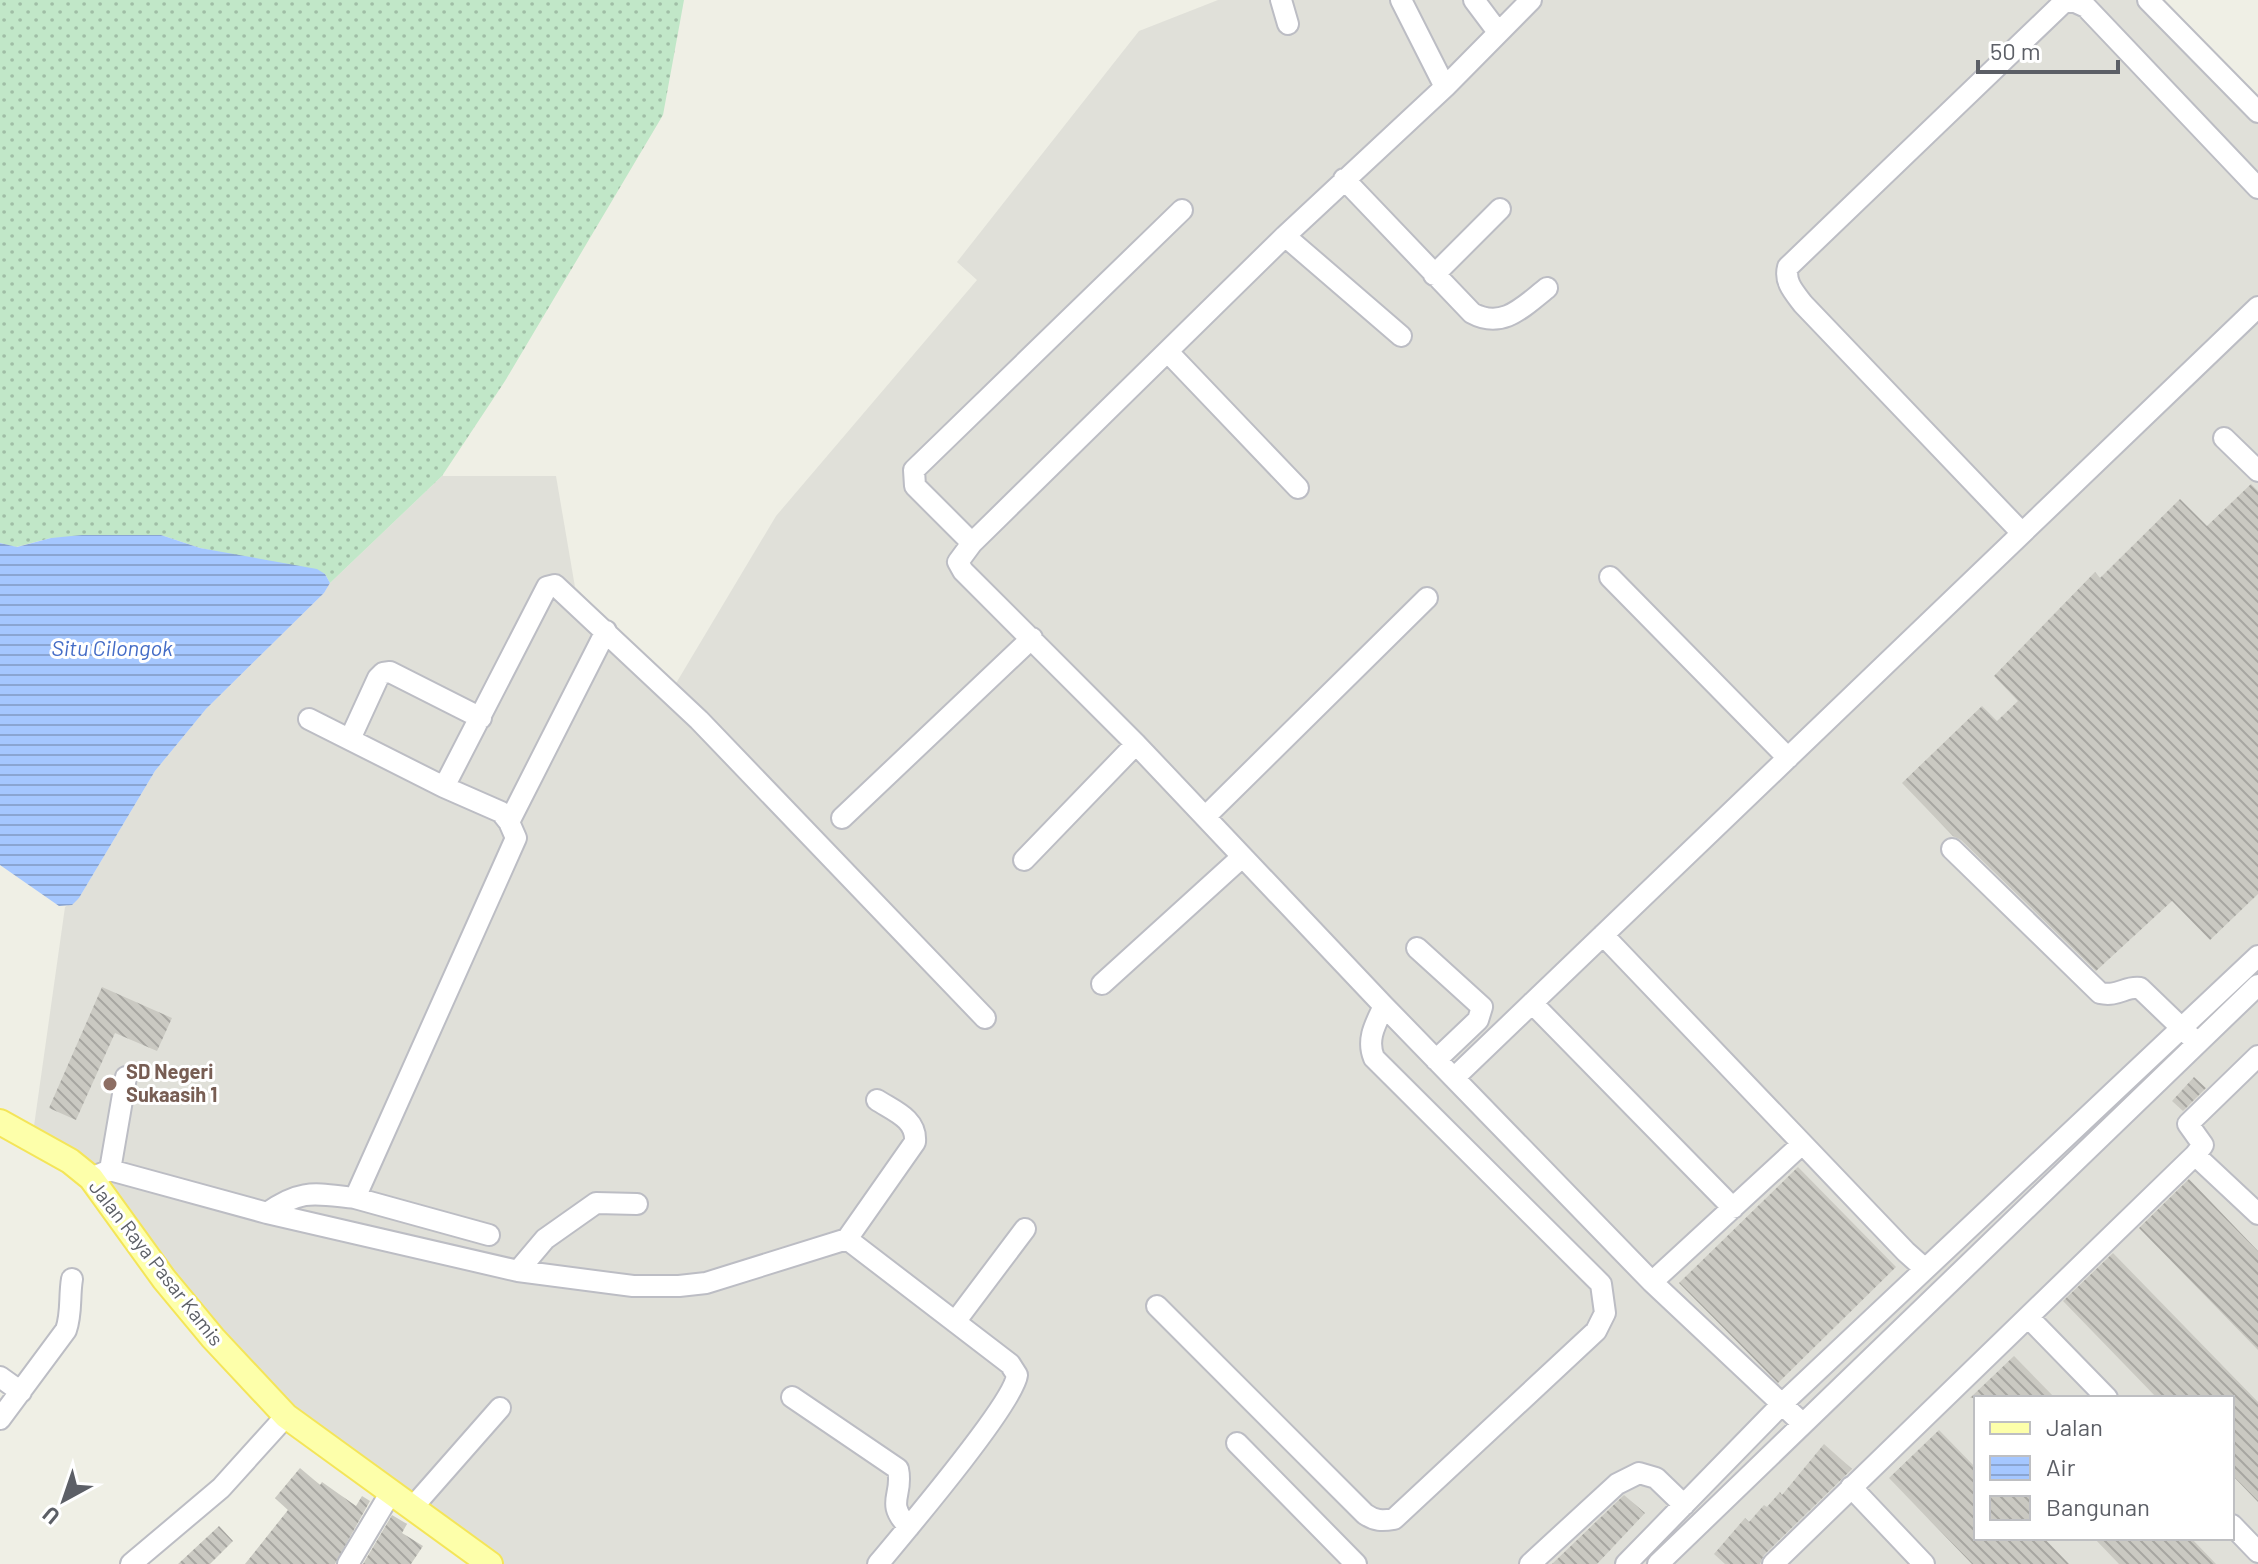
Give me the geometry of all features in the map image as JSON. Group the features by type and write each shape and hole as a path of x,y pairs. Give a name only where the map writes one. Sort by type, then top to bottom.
{"main road":[{"name":"Jalan Raya Pasar Kamis","path":"0,1122 101,1174 174,1291 286,1416 490,1564"}],"street":[{"path":"1281,0 1288,24"},
{"path":"1401,0 1445,87"},
{"path":"1474,0 1498,32"},
{"path":"1531,0 1445,87 1344,179 972,543 959,558 959,566 1136,744 1652,1282 1802,1423"},
{"path":"2148,0 2258,112"},
{"path":"2022,533 1803,304 1788,284 1788,267 2063,3 2073,1 2086,7 2258,188"},
{"path":"1344,179 1434,275 1472,313 1484,320 1495,320 1516,312 1547,288"},
{"path":"1434,275 1500,209"},
{"path":"972,543 915,486 914,470 1182,210"},
{"path":"1285,236 1401,336"},
{"path":"1454,1078 2258,307"},
{"path":"1168,352 1298,488"},
{"path":"2224,438 2258,471"},
{"path":"1610,577 1788,758"},
{"path":"444,787 551,585 560,587 699,720 985,1018"},
{"path":"1205,817 1427,598"},
{"path":"509,822 606,631"},
{"path":"842,818 1032,638"},
{"path":"350,739 383,673 390,672 481,718"},
{"path":"309,719 501,812 516,838 355,1198"},
{"path":"1024,860 1136,744"},
{"path":"1952,849 2100,993 2112,995 2140,988 2197,1044"},
{"path":"1102,984 1242,857"},
{"path":"1603,935 1925,1269"},
{"path":"1417,948 1482,1007 1478,1020 1436,1060"},
{"path":"1626,1564 1783,1403 2258,956"},
{"path":"1658,1564 2258,985"},
{"path":"1532,1003 1733,1208"},
{"path":"1157,1306 1365,1514 1373,1520 1382,1521 1394,1519 1596,1331 1605,1313 1601,1284 1374,1058 1369,1047 1374,1026 1384,1006"},
{"path":"1773,1564 2195,1155 2203,1145 2188,1124 2258,1056"},
{"path":"126,1077 101,1174 518,1271 633,1286 706,1283 847,1239 915,1142 915,1129 910,1121 877,1100"},
{"path":"1652,1282 1802,1144"},
{"path":"2195,1155 2258,1214"},
{"path":"2036,1165 2052,1184"},
{"path":"267,1213 298,1195 355,1198 489,1235"},
{"path":"518,1271 545,1239 596,1203 637,1204"},
{"path":"955,1322 1025,1229"},
{"path":"847,1239 1010,1364 1017,1375 1017,1381 988,1424 878,1564"},
{"path":"1601,1284 1630,1259"},
{"path":"0,1419 66,1330 71,1314 69,1298 72,1279"},
{"path":"2029,1318 2105,1396"},
{"path":"0,1377 21,1392"},
{"path":"792,1397 898,1469 901,1481 894,1501 896,1512 909,1527"},
{"path":"412,1508 500,1408"},
{"path":"131,1564 221,1488 286,1416"},
{"path":"1237,1443 1356,1564"},
{"path":"1530,1564 1617,1484 1639,1473 1656,1478 1684,1505"},
{"path":"1851,1487 1924,1564"},
{"path":"348,1564 391,1492"},
{"path":"2234,1527 2258,1552"}],"shaded area":[{"path":"1218,0 2165,0 2258,97 2258,1564 503,1564 286,1408 184,1297 94,1166 34,1126 65,907 79,898 155,771 206,709 324,593 330,583 442,476 556,476 575,587 675,685 776,516 977,280 957,262 1139,31"}],"green space":[{"path":"0,0 684,0 663,115 505,381 442,476 330,583 325,574 200,548 161,535 51,538 16,547 0,543"}],"water":[{"name":"Situ Cilongok","path":"161,535 200,548 317,569 325,574 330,583 324,593 206,709 155,771 79,898 72,905 59,906 0,865 0,543 17,547 51,538"}],"building":[{"path":"2251,484 2258,491 2258,894 2210,940 2172,901 2096,971 1961,840 1953,836 1902,783 1982,706 1997,721 2018,701 1994,676 2095,572 2100,578 2180,499 2207,526"},
{"path":"102,987 172,1018 157,1051 115,1033 76,1120 49,1108"},
{"path":"2194,1077 2206,1088 2183,1111 2172,1101"},
{"path":"1798,1167 1896,1267 1778,1383 1679,1283"},
{"path":"2189,1179 2258,1251 2258,1350 2139,1228"},
{"path":"2113,1253 2258,1402 2258,1502 2234,1477 2234,1396 2155,1396 2063,1301"},
{"path":"2014,1356 2053,1396 1974,1396 1970,1398"},
{"path":"1939,1430 1974,1466 1974,1540 2046,1540 2069,1564 1972,1564 1889,1478"},
{"path":"1824,1444 1852,1469 1764,1555 1760,1564 1725,1564 1714,1554 1745,1518 1749,1522 1764,1505 1767,1507 1780,1492 1782,1495"},
{"path":"300,1468 320,1485 322,1482 356,1506 362,1496 370,1501 335,1564 245,1564 288,1510 275,1498"},
{"path":"1624,1495 1645,1513 1597,1564 1552,1564"},
{"path":"392,1515 407,1524 402,1533 423,1546 411,1564 363,1564"},
{"path":"219,1526 233,1541 210,1564 178,1564"},
{"path":"2096,1540 2193,1540 2216,1564 2119,1564"}],"place":[{"name":"SD Negeri Sukaasih 1","path":"110,1084"}]}
